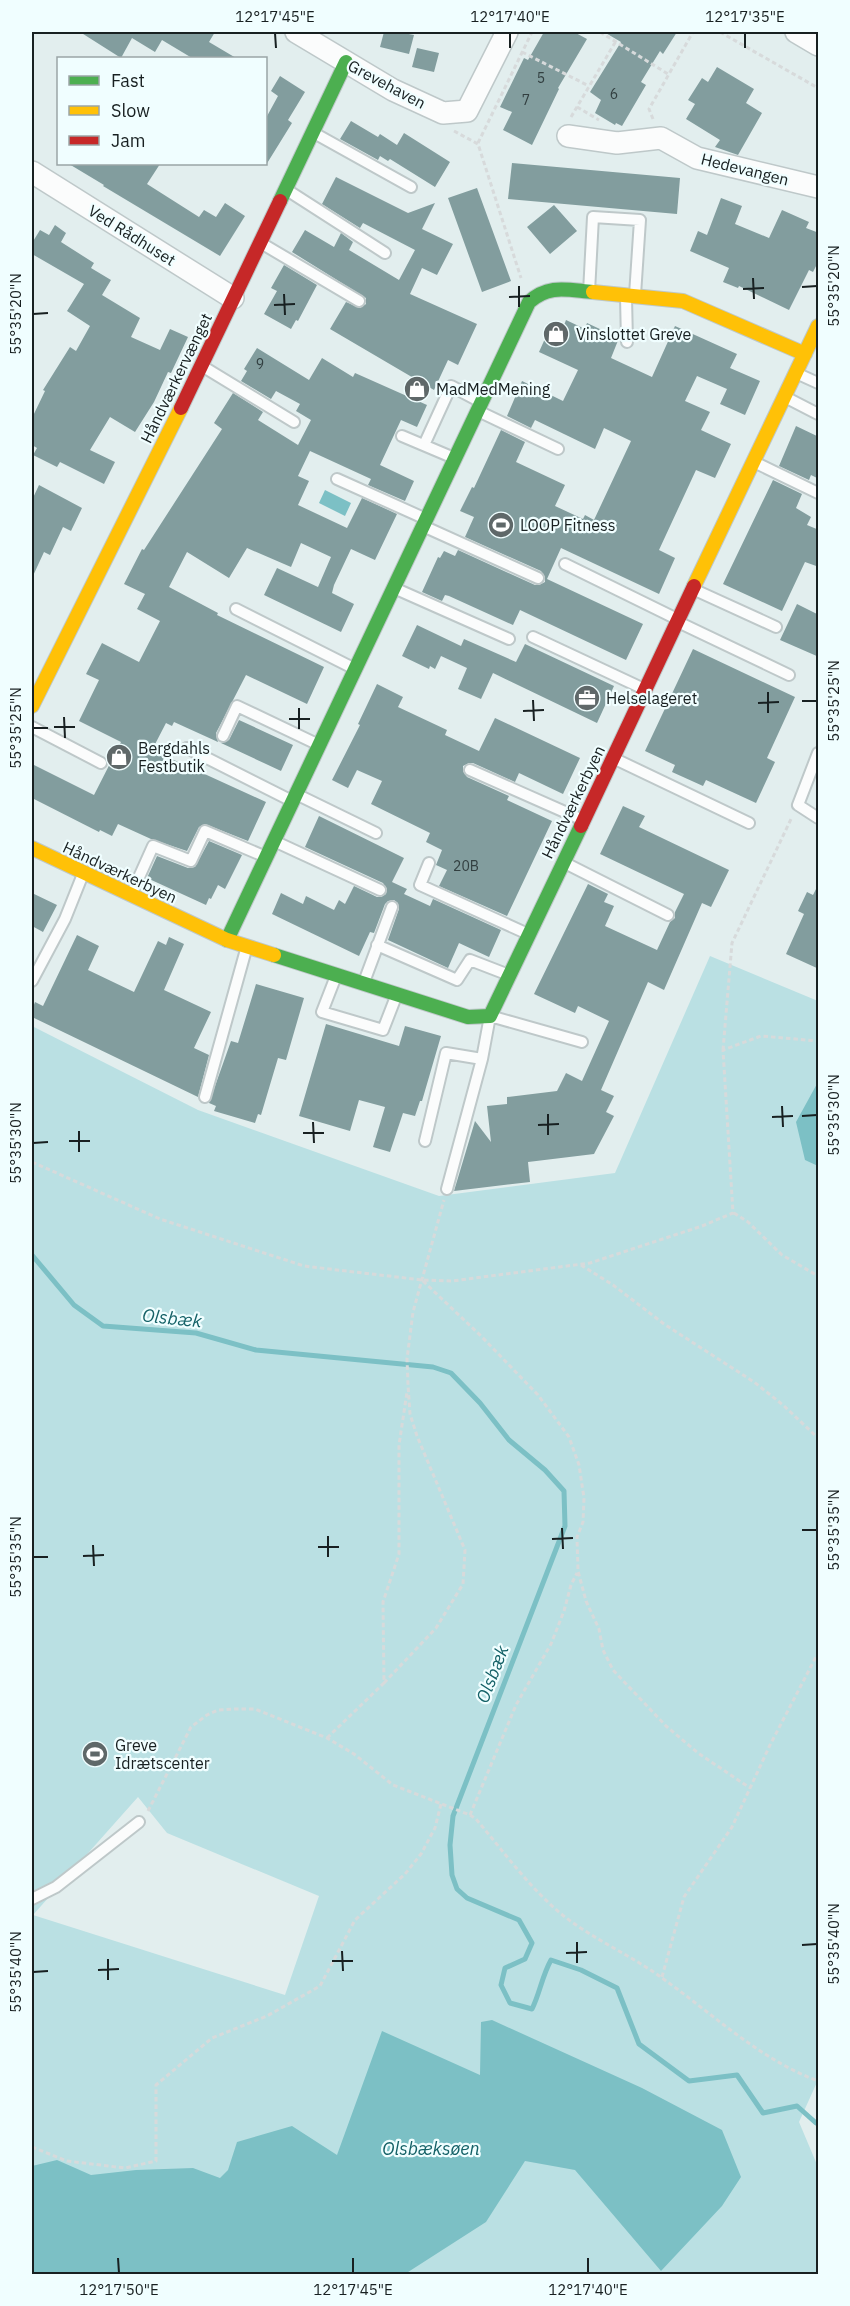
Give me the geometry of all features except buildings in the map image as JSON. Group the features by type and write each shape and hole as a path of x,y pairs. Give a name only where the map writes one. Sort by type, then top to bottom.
{"street":[{"name":"Grevehaven","path":"296,32 393,90 443,113 467,111 507,32"},
{"path":"796,32 819,45"},
{"name":"Håndværkervænget","path":"32,706 202,365 346,63"},
{"name":"Hedevangen","path":"568,136 617,143 661,138 697,158 819,187"},
{"name":"Ved Rådhuset","path":"32,172 233,298"},
{"path":"227,940 529,302 538,294 549,289 683,301 805,354"},
{"name":"Håndværkerbyen","path":"32,848 227,940 468,1017 490,1016 819,326"}],"lane":[{"path":"313,132 411,187"},
{"path":"285,189 385,253"},
{"path":"588,292 593,217 640,220 627,342"},
{"path":"260,243 359,301"},
{"path":"202,365 294,422"},
{"path":"796,373 819,383"},
{"path":"424,445 451,386 480,406 558,449"},
{"path":"784,397 819,414"},
{"path":"402,436 455,458"},
{"path":"753,462 819,493"},
{"path":"337,479 538,578"},
{"path":"565,564 789,675"},
{"path":"394,588 509,639"},
{"path":"693,589 777,627"},
{"path":"236,609 355,669"},
{"path":"533,637 645,689"},
{"path":"222,736 237,706 319,745"},
{"path":"32,727 101,763"},
{"path":"187,748 376,833"},
{"path":"819,753 798,805 819,818"},
{"path":"612,758 749,823"},
{"path":"470,770 583,820"},
{"path":"131,896 153,846 191,861 205,831 266,857"},
{"path":"274,841 380,890"},
{"path":"563,862 668,915"},
{"path":"429,863 420,885 529,934"},
{"path":"32,981 65,919 84,873"},
{"path":"364,983 392,907"},
{"path":"377,945 457,980 470,960 509,975"},
{"path":"205,1097 247,946"},
{"path":"337,976 322,1012 383,1030 397,994"},
{"path":"447,1189 482,1059 490,1016 582,1042"},
{"path":"425,1141 446,1053 482,1059"},
{"path":"32,1899 56,1887 139,1822"}],"path":[{"path":"529,302 478,144 532,32"},
{"path":"600,32 668,74"},
{"path":"649,109 693,32"},
{"path":"720,32 819,88"},
{"path":"568,136 562,133 616,41"},
{"path":"522,52 589,86"},
{"path":"443,113 455,132 478,144"},
{"path":"733,1213 723,1050 732,943 798,805"},
{"path":"723,1050 761,1036 819,1041"},
{"path":"32,1162 160,1219 304,1266 422,1280 463,1280 580,1264 601,1259 733,1213"},
{"path":"327,1738 436,1628 463,1584 465,1550 417,1436 410,1414 408,1385 407,1359 413,1312 447,1189"},
{"path":"733,1213 748,1222 782,1255 819,1276"},
{"path":"580,1264 613,1285 664,1324 754,1382 819,1438"},
{"path":"422,1280 538,1395 569,1437 579,1466 584,1498 583,1522 577,1537 578,1571 586,1601 599,1629 603,1650 613,1670 666,1726 706,1759 750,1788"},
{"path":"384,1683 383,1602 399,1554 399,1445 408,1385"},
{"path":"470,1815 516,1705 551,1644 578,1571"},
{"path":"662,1977 684,1897 732,1827 770,1745 819,1653"},
{"path":"139,1822 147,1812 191,1727 218,1710 255,1709 327,1738 354,1754 393,1785 470,1815 476,1819 535,1888 566,1917 662,1977 764,2054 819,2081"},
{"path":"32,2147 68,2162 126,2170 156,2161 156,2085 212,2038 267,2016 320,1986 355,1920 405,1874 422,1854 435,1828 441,1804"}],"shaded area":[{"path":"710,956 818,1001 818,2080 799,2122 818,2167 818,2274 32,2274 32,1026 198,1110 439,1196 615,1173","holes":["138,1797 167,1833 319,1896 285,1995 33,1915"]}],"water":[{"path":"325,490 351,503 345,516 319,503"},
{"path":"818,1082 818,1166 805,1160 796,1122"},
{"name":"Olsbæksøen","path":"492,2020 642,2088 722,2130 741,2177 722,2206 661,2271 575,2170 525,2161 486,2222 405,2274 32,2274 32,2166 57,2160 91,2175 136,2170 193,2168 220,2178 228,2170 237,2142 292,2126 337,2155 382,2031 480,2075 481,2022"}],"waterway":[{"name":"Olsbæk","path":"32,1255 74,1305 103,1326 196,1333 256,1350 433,1367 451,1373 480,1403 509,1440 545,1470 564,1491 565,1526 453,1816 450,1845 452,1875 457,1889 467,1898 519,1920 532,1943 525,1959 505,1968 501,1985 510,2003 532,2009 551,1960 581,1970 617,1988 639,2044 689,2081 737,2075 763,2113 797,2106 816,2123"}],"traffic: fast":[{"path":"280,201 346,62"},
{"path":"227,940 529,302 536,296 551,290 593,292"},
{"path":"274,955 468,1017 490,1016 581,826"}],"traffic: slow":[{"path":"593,292 683,301 805,354"},
{"path":"694,586 818,326"},
{"path":"32,706 181,408"},
{"path":"32,848 227,940 274,955"}],"traffic: jam":[{"path":"181,408 280,201"},
{"path":"581,826 694,586"}],"place":[{"name":"Vinslottet Greve","path":"556,334"},
{"name":"MadMedMening","path":"417,389"},
{"name":"LOOP Fitness","path":"501,525"},
{"name":"Helselageret","path":"587,698"},
{"name":"Bergdahls Festbutik","path":"119,757"},
{"name":"Greve Idrætscenter","path":"95,1754"}]}
